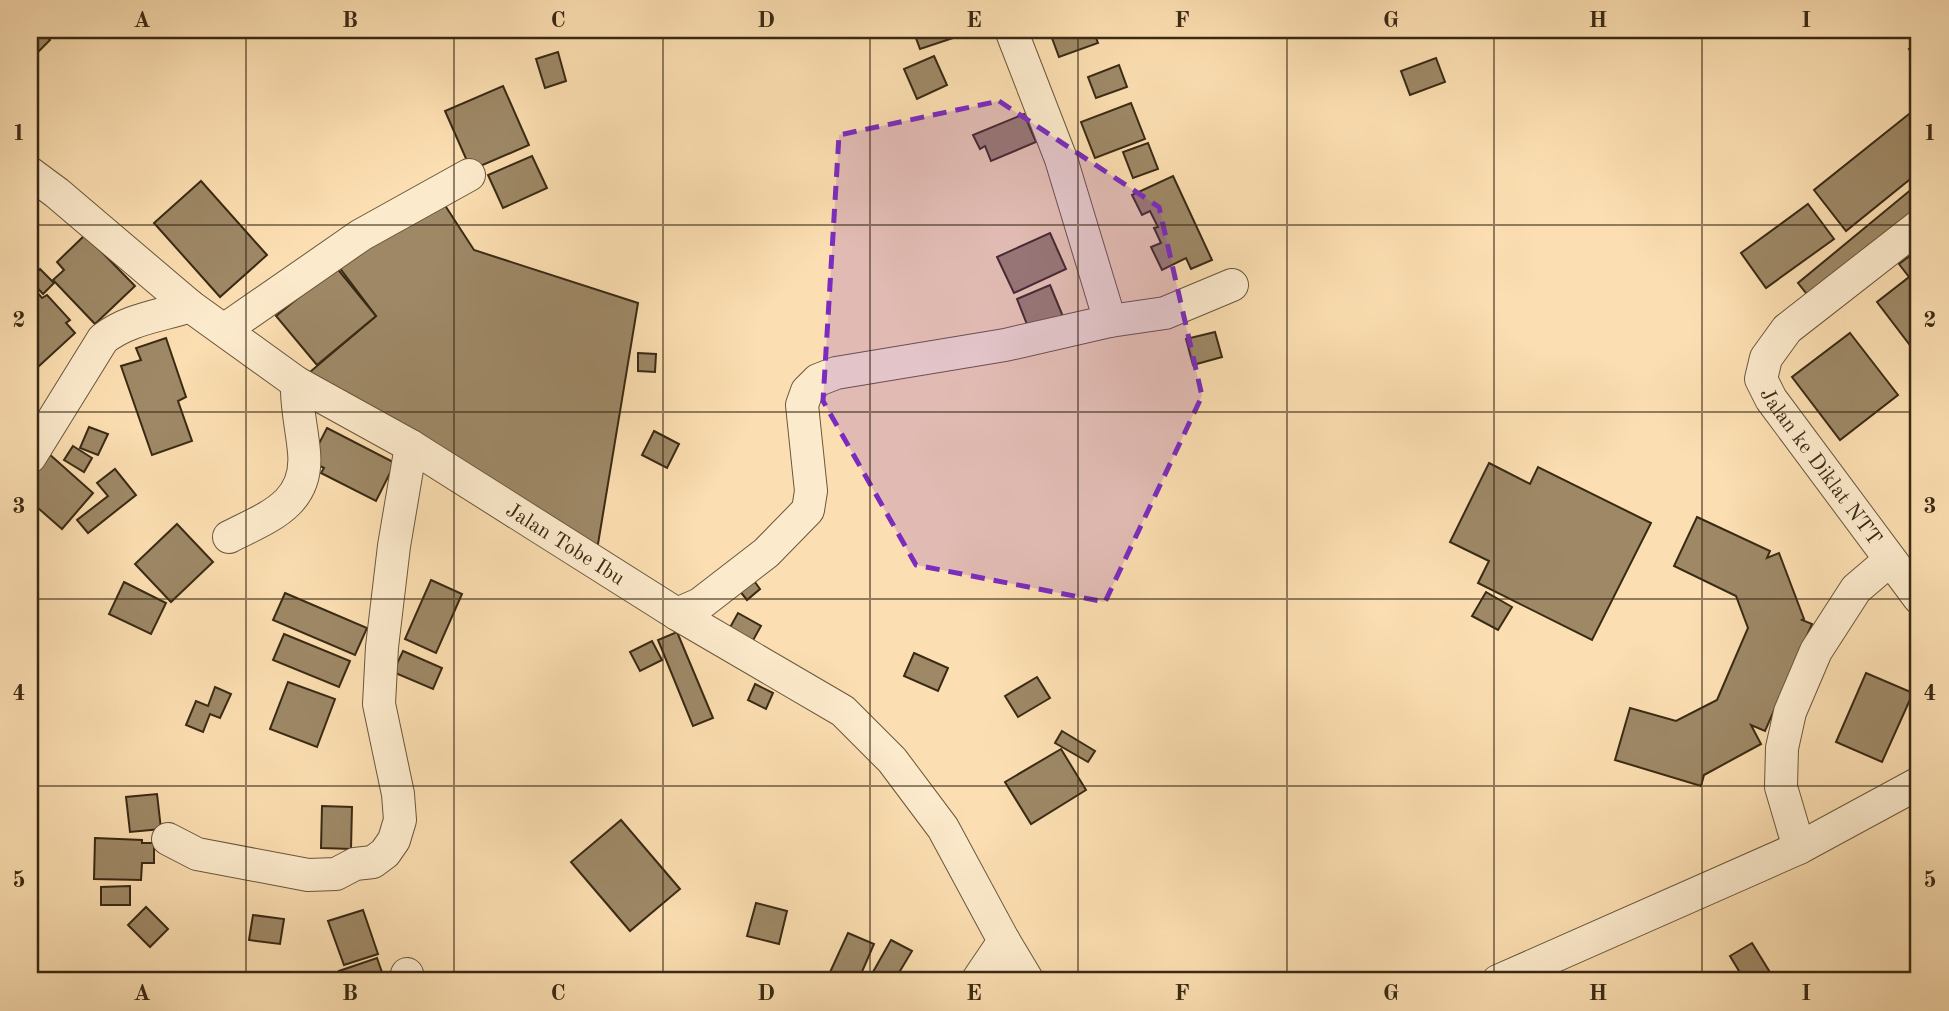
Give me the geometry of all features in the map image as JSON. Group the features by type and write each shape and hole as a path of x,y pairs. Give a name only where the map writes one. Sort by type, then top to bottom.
{"street":[{"path":"1011,30 1061,159 1110,321"},
{"name":"Jalan Tobe Ibu","path":"30,173 190,306 297,383 411,446 677,614 843,711 892,760 943,828 1028,981"},
{"path":"224,330 360,234 469,175"},
{"name":"Jalan ke Diklat NTT","path":"1919,226 1787,329 1766,358 1761,371 1762,386 1771,399 1919,598"},
{"path":"677,614 700,604 766,554 808,510 811,491 802,405 807,391 818,380 836,373 1005,345 1110,321 1165,313 1232,285"},
{"path":"30,457 103,339 116,329 136,321 190,306"},
{"path":"229,537 287,504 302,484 305,470 296,405 297,383"},
{"path":"168,839 197,853 308,875 336,874 355,864 373,862 385,853 394,840 400,820 398,794 379,705 382,647 394,546 411,446"},
{"path":"1799,848 1781,787 1782,748 1790,712 1816,651 1856,589 1890,559"},
{"path":"1498,981 1799,848 1919,783"},
{"path":"977,981 1004,941"}],"highlighted area":[{"path":"999,101 1159,207 1202,396 1105,602 916,565 823,401 839,135"}],"building":[{"path":"30,30 40,30 50,40 30,60"},
{"path":"913,30 977,30 920,49"},
{"path":"1049,30 1093,30 1098,43 1059,57"},
{"path":"1919,42 1919,62 1909,49"},
{"path":"558,52 566,81 545,88 536,59"},
{"path":"934,56 947,85 917,99 904,69"},
{"path":"1436,58 1445,82 1410,95 1401,71"},
{"path":"1119,65 1127,87 1096,98 1088,77"},
{"path":"503,86 529,145 471,170 445,111"},
{"path":"1131,103 1145,139 1095,158 1081,122"},
{"path":"1919,106 1919,172 1846,231 1814,190"},
{"path":"1024,114 1036,142 991,161 985,146 980,149 973,135"},
{"path":"1148,143 1158,169 1133,178 1123,152"},
{"path":"532,156 547,188 503,208 488,175"},
{"path":"1173,176 1212,260 1191,269 1186,258 1162,270 1151,247 1161,243 1154,228 1158,227 1150,211 1142,215 1132,195"},
{"path":"201,181 267,255 220,297 154,223"},
{"path":"1919,183 1919,217 1814,303 1798,283"},
{"path":"437,193 474,250 638,303 596,556 304,377 376,316 336,263"},
{"path":"1808,204 1834,239 1766,288 1741,253"},
{"path":"1050,233 1066,269 1014,293 997,257"},
{"path":"85,235 135,286 95,324 53,280 64,270 57,262"},
{"path":"1919,249 1919,357 1877,302 1909,277 1899,264"},
{"path":"336,267 376,316 317,365 276,316"},
{"path":"40,269 54,283 43,294 30,280"},
{"path":"30,284 42,298 47,295 70,320 66,323 75,333 39,366 30,355"},
{"path":"1050,285 1064,319 1030,332 1017,299"},
{"path":"1215,332 1222,357 1193,365 1186,339"},
{"path":"1850,333 1898,395 1840,440 1792,377"},
{"path":"166,338 186,397 178,401 192,441 152,455 121,366 141,360 136,348"},
{"path":"638,353 656,354 655,372 638,371"},
{"path":"89,427 108,434 98,455 80,448"},
{"path":"327,428 395,463 376,501 321,473 324,468 310,461"},
{"path":"654,431 679,444 667,468 642,455"},
{"path":"73,446 92,458 84,472 64,460"},
{"path":"48,453 93,493 62,529 30,501 30,474"},
{"path":"1489,463 1530,484 1538,467 1651,523 1592,640 1478,583 1489,561 1450,542"},
{"path":"115,469 136,495 88,533 77,520 108,496 97,483"},
{"path":"1697,517 1770,551 1767,558 1779,553 1804,619 1802,620 1812,624 1765,731 1751,725 1761,744 1704,775 1701,786 1615,760 1630,708 1676,721 1717,700 1748,628 1736,596 1674,566"},
{"path":"177,524 213,562 171,602 135,564"},
{"path":"752,578 760,589 747,600 738,589"},
{"path":"431,580 462,594 436,653 405,639"},
{"path":"124,582 166,603 151,634 109,614"},
{"path":"1486,592 1512,607 1498,630 1472,616"},
{"path":"285,593 367,628 355,655 273,620"},
{"path":"738,613 761,626 751,644 728,631"},
{"path":"677,632 713,718 693,726 658,640"},
{"path":"284,634 350,661 339,687 273,660"},
{"path":"652,641 662,660 640,671 630,652"},
{"path":"403,651 442,668 433,689 393,672"},
{"path":"914,653 948,668 938,691 904,676"},
{"path":"1866,673 1913,693 1882,762 1836,742"},
{"path":"1037,677 1050,698 1018,717 1005,696"},
{"path":"288,682 335,699 317,747 270,729"},
{"path":"755,684 773,693 766,709 748,700"},
{"path":"215,687 231,694 220,718 210,714 203,732 186,725 196,701 208,706"},
{"path":"1062,731 1095,751 1088,762 1055,743"},
{"path":"1061,749 1086,790 1031,824 1005,782"},
{"path":"157,794 161,829 130,832 126,797"},
{"path":"322,806 352,807 351,849 321,848"},
{"path":"621,820 680,889 630,931 571,862"},
{"path":"95,838 154,843 154,863 142,863 141,880 94,879"},
{"path":"130,886 130,905 101,905 101,887"},
{"path":"756,903 787,911 779,944 747,936"},
{"path":"146,907 168,929 150,947 128,925"},
{"path":"363,910 378,954 344,965 328,921"},
{"path":"253,915 284,919 280,944 249,940"},
{"path":"848,933 874,944 858,981 826,981"},
{"path":"891,940 912,951 894,981 888,981 873,972"},
{"path":"1752,943 1771,974 1759,981 1745,981 1730,956"},
{"path":"377,958 385,981 342,981 339,971"}]}
